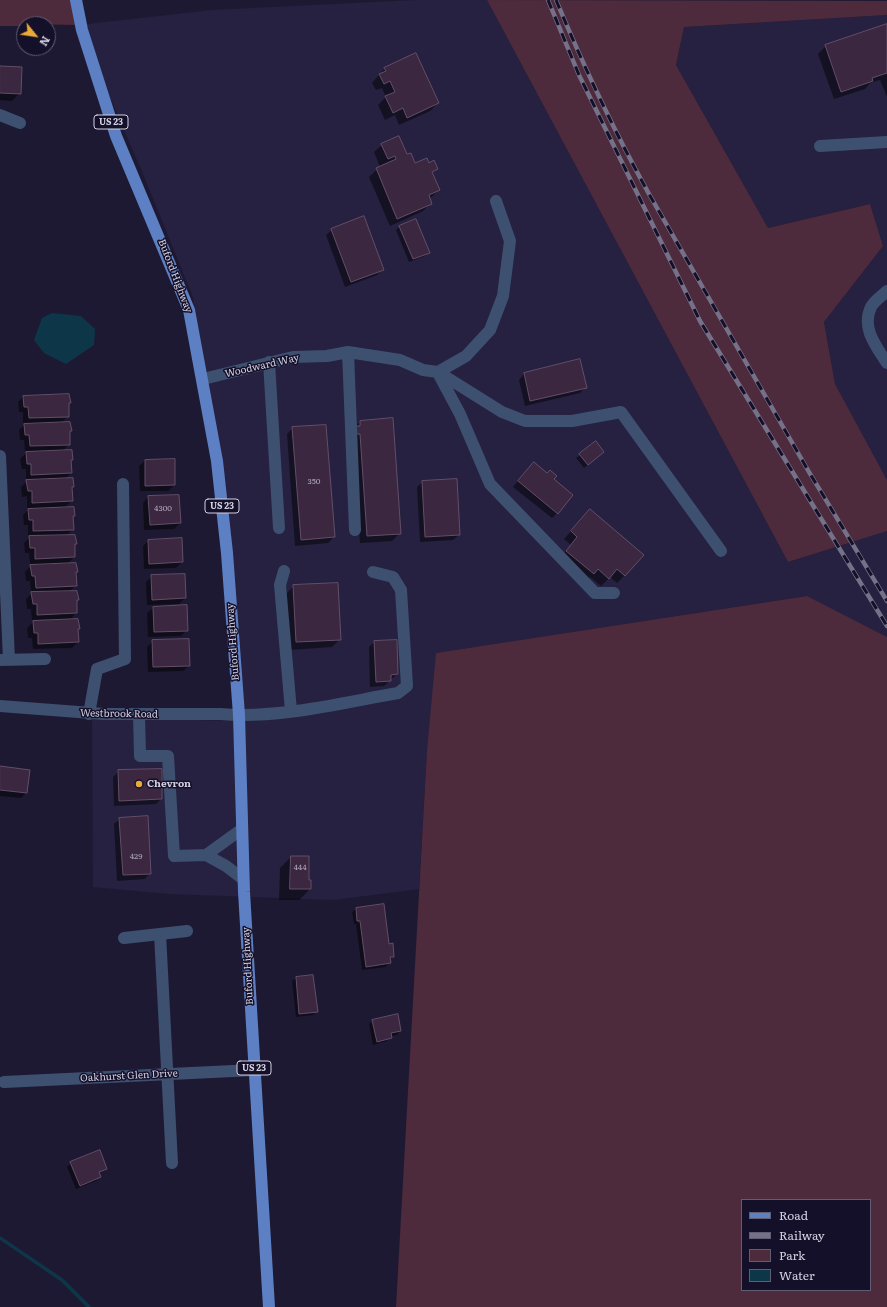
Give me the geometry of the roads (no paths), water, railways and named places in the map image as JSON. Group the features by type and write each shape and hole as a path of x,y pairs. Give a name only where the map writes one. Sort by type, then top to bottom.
{"main road":[{"name":"Buford Highway","path":"76,0 82,30 116,136 189,310 217,461 226,545 239,715 243,879 269,1307"}],"street":[{"path":"0,115 20,123"},
{"path":"820,146 887,142"},
{"path":"438,372 466,356 490,330 503,296 510,241 496,201"},
{"path":"887,291 872,306 868,320 870,337 887,362"},
{"name":"Woodward Way","path":"203,379 293,357 327,356 348,352 400,360 423,370 438,372"},
{"path":"348,352 355,530"},
{"path":"269,362 279,528"},
{"path":"438,372 502,412 525,421 572,421 621,412 721,551"},
{"path":"438,372 460,414 490,484 595,593 614,593"},
{"path":"0,456 4,660 44,659"},
{"path":"89,714 96,669 125,659 123,484"},
{"path":"284,571 280,585 291,711"},
{"name":"Westbrook Road","path":"0,706 89,714 239,715 291,711 398,693 407,686 401,590 393,577 373,572"},
{"path":"139,715 140,756 168,756 174,856 206,855 226,866 243,879"},
{"path":"206,855 242,829"},
{"path":"124,938 187,931"},
{"path":"160,934 166,1075 172,1163"},
{"name":"Oakhurst Glen Drive","path":"4,1082 254,1070"}],"water":[{"path":"52,313 81,316 95,329 94,345 66,364 44,353 34,340 42,318"}],"waterway":[{"path":"0,1238 62,1280 89,1307"}],"railway":[{"path":"548,0 579,75 700,321 887,626"},
{"path":"556,0 577,50 600,98 649,194 809,472 887,601"}],"place":[{"name":"Chevron","path":"139,784"}]}
